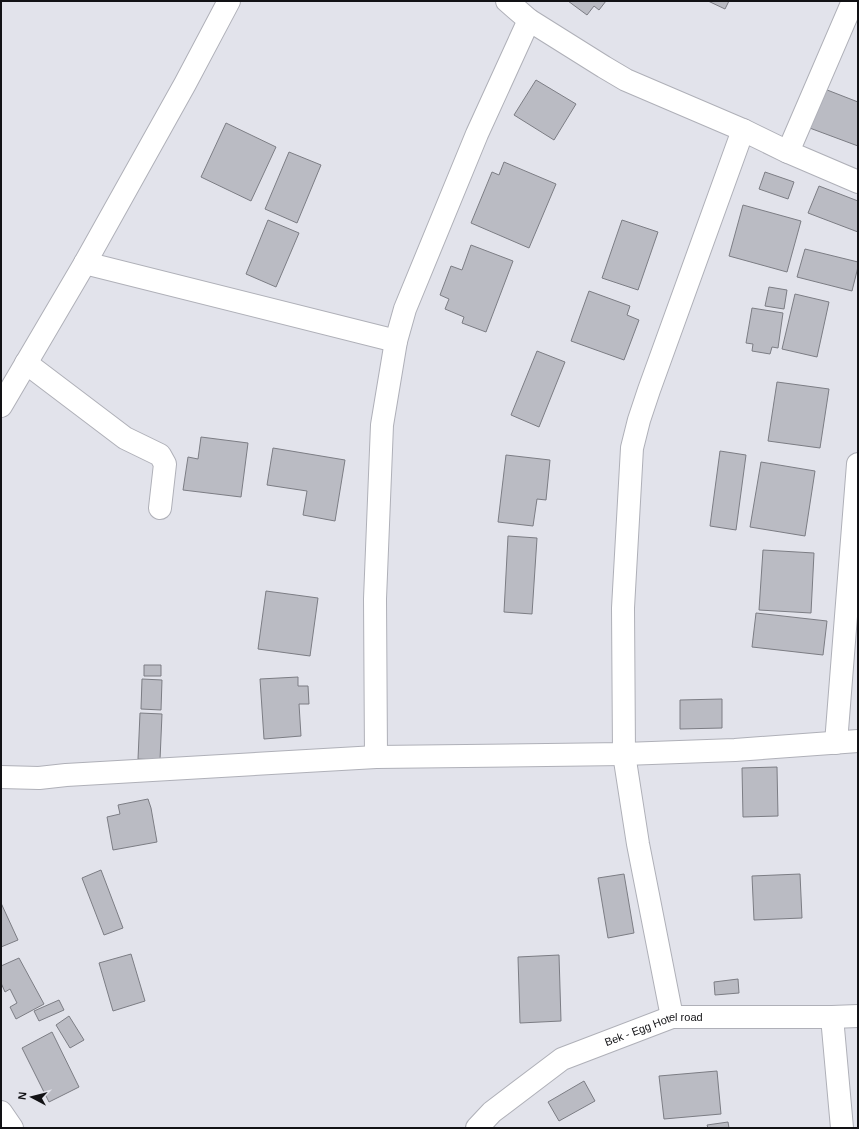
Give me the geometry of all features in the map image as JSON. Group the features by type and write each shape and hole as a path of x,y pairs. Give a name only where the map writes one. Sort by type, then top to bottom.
{"street":[{"path":"1,404 85,263 185,84 229,1"},
{"path":"507,1 529,20 626,80 743,130 788,152 858,182"},
{"path":"788,152 854,1"},
{"path":"376,757 374,599 382,433 396,341 405,309 477,134 529,20"},
{"path":"672,1017 638,844 624,754 623,608 632,448 648,390 743,130"},
{"path":"85,263 396,341"},
{"path":"26,363 125,438 160,456 165,464 160,508"},
{"path":"836,743 858,464"},
{"path":"1,778 39,778 74,774 376,757 624,754 735,750 858,741"},
{"name":"Bek - Egg Hotel road","path":"477,1128 492,1112 562,1059 672,1017 858,1016"},
{"path":"832,1017 842,1128"},
{"path":"1,1112 12,1128"}],"building":[{"path":"568,1 606,1 599,10 594,6 587,15"},
{"path":"708,1 729,1 725,9"},
{"path":"536,80 576,104 554,140 514,115"},
{"path":"822,88 858,102 858,146 807,127"},
{"path":"226,123 276,147 251,201 201,177"},
{"path":"289,152 321,165 297,223 265,209"},
{"path":"504,162 556,184 529,248 471,223 492,172 499,175"},
{"path":"765,172 794,182 788,199 759,189"},
{"path":"819,186 858,201 858,232 808,213"},
{"path":"743,205 801,221 787,272 729,256"},
{"path":"268,220 299,233 276,287 246,274"},
{"path":"622,220 658,232 638,290 602,278"},
{"path":"471,245 513,261 486,332 462,323 464,317 445,309 449,299 440,295 451,266 462,270"},
{"path":"805,249 858,262 852,291 797,277"},
{"path":"769,287 787,290 784,309 765,306"},
{"path":"589,291 630,306 627,315 639,320 624,360 571,341"},
{"path":"795,294 829,302 817,357 782,349"},
{"path":"752,308 783,313 778,348 772,347 770,354 752,351 753,344 746,343"},
{"path":"537,351 565,362 539,427 511,415"},
{"path":"777,382 829,389 820,448 768,441"},
{"path":"201,437 248,443 241,497 183,490 188,457 198,459"},
{"path":"273,448 345,460 335,521 303,515 307,491 267,485"},
{"path":"720,451 746,455 736,530 710,526"},
{"path":"506,455 550,460 546,500 537,499 533,526 498,522"},
{"path":"761,462 815,471 805,536 750,527"},
{"path":"508,536 537,538 532,614 504,612"},
{"path":"763,550 814,553 811,613 759,610"},
{"path":"266,591 318,598 310,656 258,649"},
{"path":"756,613 827,621 823,655 752,647"},
{"path":"144,665 161,665 161,676 144,676"},
{"path":"298,677 298,686 308,686 309,704 299,704 301,736 264,739 260,679"},
{"path":"142,679 162,680 161,710 141,709"},
{"path":"722,699 722,728 680,729 680,700"},
{"path":"140,713 162,714 160,760 138,759"},
{"path":"777,767 778,816 743,817 742,768"},
{"path":"148,799 157,842 113,850 107,817 120,814 118,805"},
{"path":"101,870 123,928 104,935 82,878"},
{"path":"624,874 634,933 608,938 598,878"},
{"path":"800,874 802,918 754,920 752,876"},
{"path":"1,903 18,940 1,947"},
{"path":"131,954 145,1001 113,1011 99,963"},
{"path":"559,955 561,1021 520,1023 518,957"},
{"path":"19,958 44,1004 16,1019 10,1007 17,1003 10,989 5,992 1,983 1,966"},
{"path":"738,979 739,993 715,995 714,982"},
{"path":"59,1000 64,1010 39,1021 34,1011"},
{"path":"69,1016 84,1040 70,1048 56,1025"},
{"path":"52,1032 79,1087 49,1102 22,1048"},
{"path":"717,1071 721,1114 664,1119 659,1076"},
{"path":"584,1081 595,1101 559,1121 548,1102"},
{"path":"728,1122 729,1128 708,1128 707,1125"}]}
